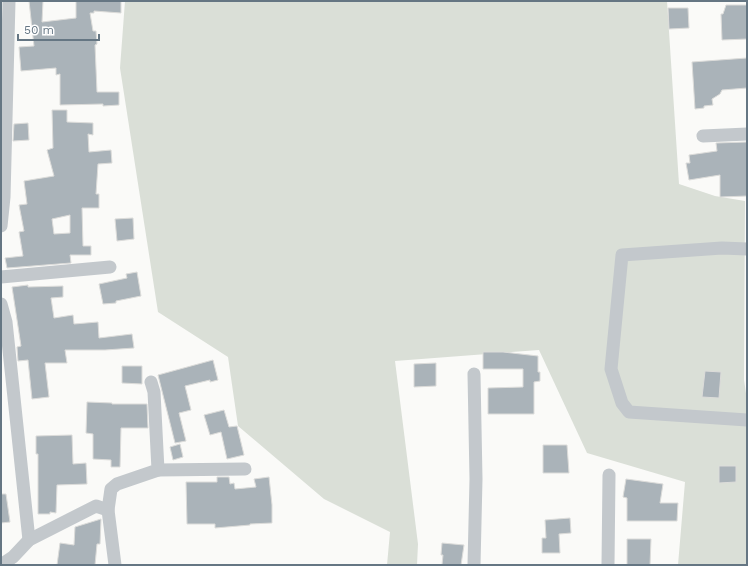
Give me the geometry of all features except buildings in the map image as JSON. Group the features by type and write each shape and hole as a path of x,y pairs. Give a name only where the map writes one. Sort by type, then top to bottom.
{"street":[{"path":"1,226 4,197 9,1"},
{"path":"703,136 747,134"},
{"path":"747,249 722,248 622,255 611,369 622,403 629,412 747,420"},
{"path":"1,278 110,267"},
{"path":"1,304 6,322 29,540"},
{"path":"474,374 476,479 474,565"},
{"path":"151,382 154,392 158,470"},
{"path":"115,565 108,510 111,489 117,484 158,470 245,469"},
{"path":"608,565 609,475"},
{"path":"1,565 13,557 29,540 96,506 108,510"}],"shaded area":[{"path":"125,1 667,1 679,184 715,196 745,201 744,380 747,400 747,565 678,565 685,482 587,453 539,350 395,361 418,544 417,565 387,565 390,532 324,499 238,426 228,357 158,312 120,68"}]}
